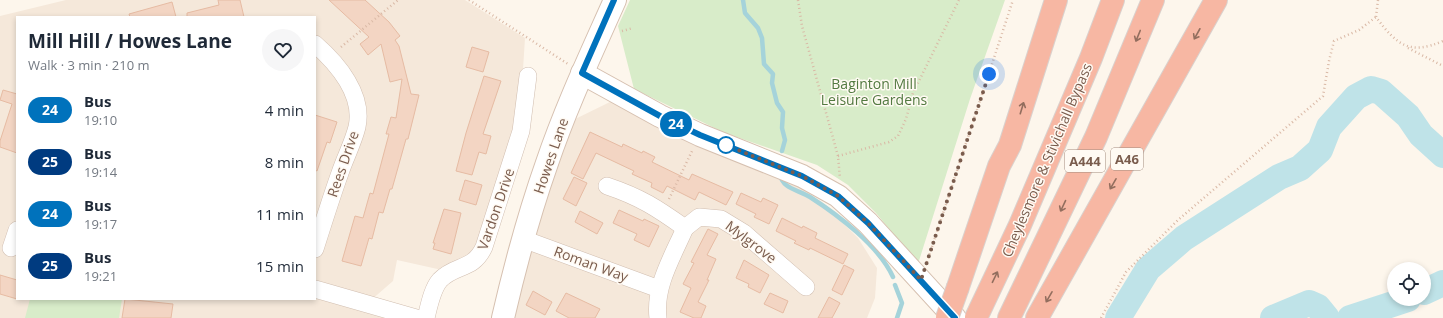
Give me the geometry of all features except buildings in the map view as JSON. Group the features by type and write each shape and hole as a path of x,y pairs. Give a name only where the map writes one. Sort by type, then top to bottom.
{"highway":[{"path":"947,318 967,306 999,166 1010,145 1056,0"},
{"name":"Cheylesmore & Stivichall Bypass","path":"967,306 1020,225 1074,98 1113,0"},
{"name":"A444","path":"1009,318 1096,137 1153,0"},
{"name":"A46","path":"1037,318 1216,0"}],"street":[{"name":"Howes Lane","path":"503,318 523,239 547,164 582,73 614,0"},
{"name":"Rees Drive","path":"316,45 351,87 357,104 358,119 357,128 340,173 316,246"},
{"path":"582,73 660,116 700,135 802,176 838,196 868,223 955,318"},
{"name":"Vardon Drive","path":"426,318 434,292 441,280 476,260 484,247 521,131 528,76"},
{"path":"608,186 634,195 663,212 685,228 660,289 657,300 658,318"},
{"name":"Mylgrove","path":"685,228 699,217 721,219 762,247 806,287"},
{"path":"9,247 16,232"},
{"name":"Roman Way","path":"523,239 660,289"},
{"path":"316,289 416,318"}],"path":[{"path":"328,58 398,0"},
{"path":"469,0 582,73"},
{"path":"798,0 802,26 838,156 840,177"},
{"path":"838,156 889,142 898,136 906,119 913,93 959,0"},
{"path":"921,280 1014,0"},
{"path":"1378,0 1376,17 1389,35 1443,66"},
{"path":"1101,318 1126,272 1178,220 1323,96 1334,41 1359,30 1376,17"},
{"path":"619,31 633,28"},
{"path":"1406,46 1431,46 1443,41"},
{"path":"663,212 700,135"}],"shaded area":[{"path":"66,0 465,0 525,38 519,132 473,257 442,270 397,260 393,281 362,308 399,318 0,318 0,16"},
{"path":"612,101 795,184 822,202 858,238 877,268 875,298 867,318 507,318 567,123"}],"green space":[{"name":"Baginton Mill Leisure Gardens","path":"630,0 1005,0 970,99 918,264 876,213 848,185 817,165 725,133 634,89 618,26"},
{"path":"30,300 122,300 119,318 25,318"}],"waterway":[{"path":"743,0 745,13 758,28 762,38 764,64 773,74 772,83 777,103 783,112 782,128 785,140 782,151"},
{"path":"1118,318 1148,269 1184,238 1279,177 1300,168 1320,150 1329,127 1356,97 1371,89 1381,92 1408,116 1421,135 1443,155"},
{"path":"780,174 781,179 787,186 821,204 857,232 887,265 893,277"},
{"path":"1431,289 1443,283"},
{"path":"895,285 902,303 897,318"},
{"path":"1273,318 1309,303 1318,307 1327,318"},
{"path":"1350,318 1387,306"}],"bus line":[{"name":"24","path":"614,0 582,73 660,116 700,135 802,176 838,196 868,223 955,318"}],"route":[{"path":"726,145 802,176 838,196 868,223 921,280 989,74"}]}
